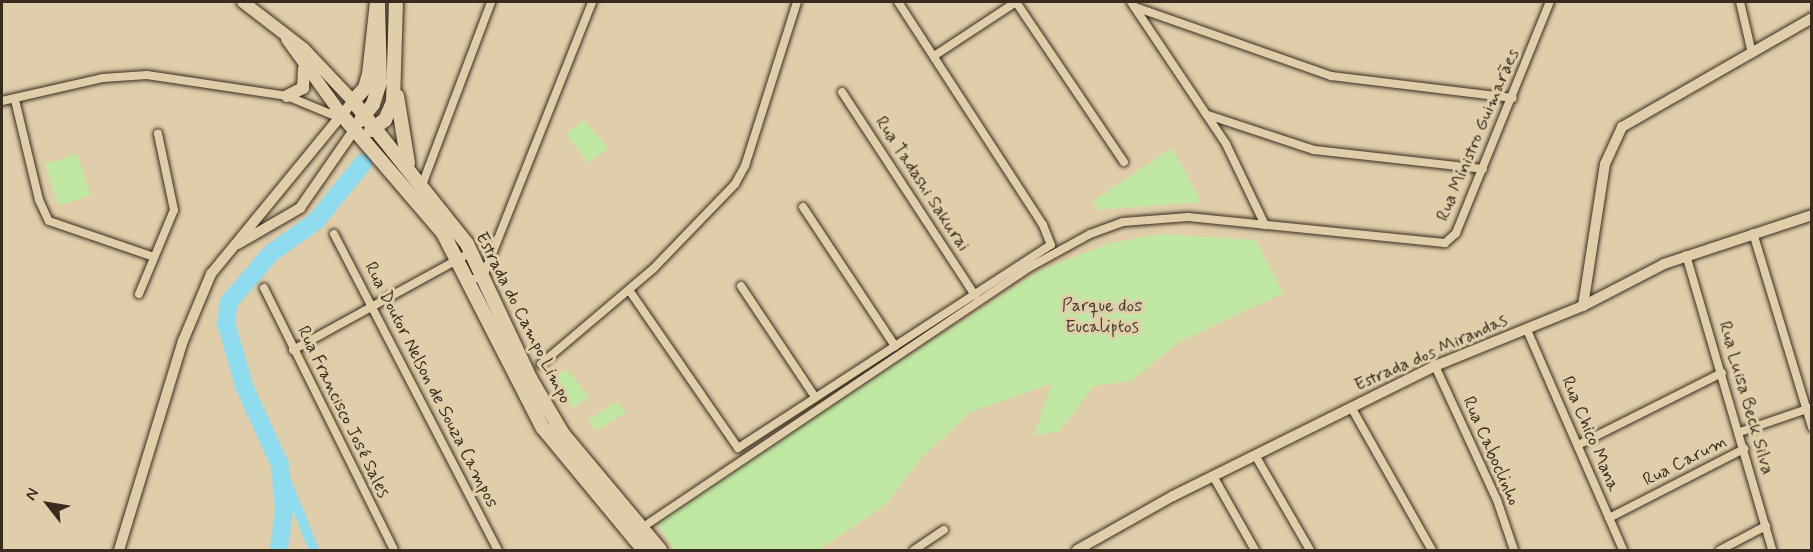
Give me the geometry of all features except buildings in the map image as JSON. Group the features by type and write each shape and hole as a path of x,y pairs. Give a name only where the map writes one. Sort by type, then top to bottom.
{"main road":[{"path":"243,2 281,31 353,102 365,88 369,74 377,2"},
{"path":"357,131 380,82 377,2"},
{"path":"396,2 396,85 409,168"},
{"path":"281,31 304,69 339,115"},
{"path":"287,96 303,88 304,69"},
{"path":"357,131 377,128 390,112 396,85"},
{"name":"Estrada do Campo Limpo","path":"353,102 366,113 471,252 484,274 545,405 660,550"},
{"name":"Estrada do Campo Limpo","path":"339,115 357,131 416,199 458,259 543,428 642,550"}],"street":[{"path":"422,185 491,2"},
{"path":"470,281 484,274 591,2"},
{"path":"542,363 629,290 714,209 742,174 797,2"},
{"path":"629,290 736,447 975,295 1053,242 898,2"},
{"path":"934,56 1016,2 1124,162"},
{"name":"Rua Ministro Guimarães","path":"650,523 1059,249 1123,222 1188,217 1445,243 1456,233 1513,98 1550,2"},
{"path":"1740,2 1752,53"},
{"path":"1133,4 1331,76 1513,98"},
{"path":"1133,4 1208,116 1265,225"},
{"path":"1583,306 1614,138 1635,117 1812,18"},
{"path":"2,101 138,75 183,77 287,96 339,115"},
{"name":"Rua Tadashi Sakurai","path":"842,92 975,295"},
{"path":"15,100 39,201 49,221 154,257"},
{"path":"119,550 189,322 215,266 269,205 339,115 353,102"},
{"path":"1208,116 1314,150 1483,169"},
{"path":"235,245 282,222 300,208 357,131"},
{"path":"139,294 175,201 158,134"},
{"path":"269,205 267,215 282,222"},
{"path":"803,207 895,346"},
{"name":"Estrada dos Mirandas","path":"1077,550 1213,476 1435,366 1583,306 1686,255 1812,215"},
{"path":"1754,233 1809,408 1812,427"},
{"name":"Rua Doutor Nelson de Souza Campos","path":"334,234 498,550"},
{"path":"293,350 372,304 471,252"},
{"name":"Rua Luisa Beck Silva","path":"1686,255 1740,432 1772,550"},
{"path":"741,286 815,397"},
{"name":"Rua Francisco José Sales","path":"264,288 394,550"},
{"name":"Rua Chico Mana","path":"1527,330 1623,550"},
{"name":"Rua Caboclinho","path":"1435,366 1497,500 1514,550"},
{"path":"1578,445 1722,373"},
{"path":"1351,407 1432,550"},
{"path":"1740,432 1809,408"},
{"name":"Rua Carum","path":"1609,518 1744,449"},
{"path":"1255,455 1311,550"},
{"path":"1213,476 1255,550"},
{"path":"1720,550 1766,526"},
{"path":"914,550 944,530"}],"green space":[{"path":"584,120 608,148 588,163 566,134"},
{"path":"1172,148 1201,202 1098,210 1093,201"},
{"path":"77,154 91,195 59,206 45,164"},
{"name":"Parque dos Eucaliptos","path":"1160,234 1256,240 1283,293 1179,342 1131,381 1094,386 1059,432 1034,435 1052,383 971,412 920,459 886,504 819,550 674,550 655,520 1039,271 1110,243"},
{"path":"566,369 589,397 573,408 553,380"},
{"path":"616,402 626,412 596,431 588,420"}],"waterway":[{"path":"279,550 284,511 280,465 244,386 226,322 229,302 271,253 316,221 363,163"},
{"path":"280,465 314,550"}]}
